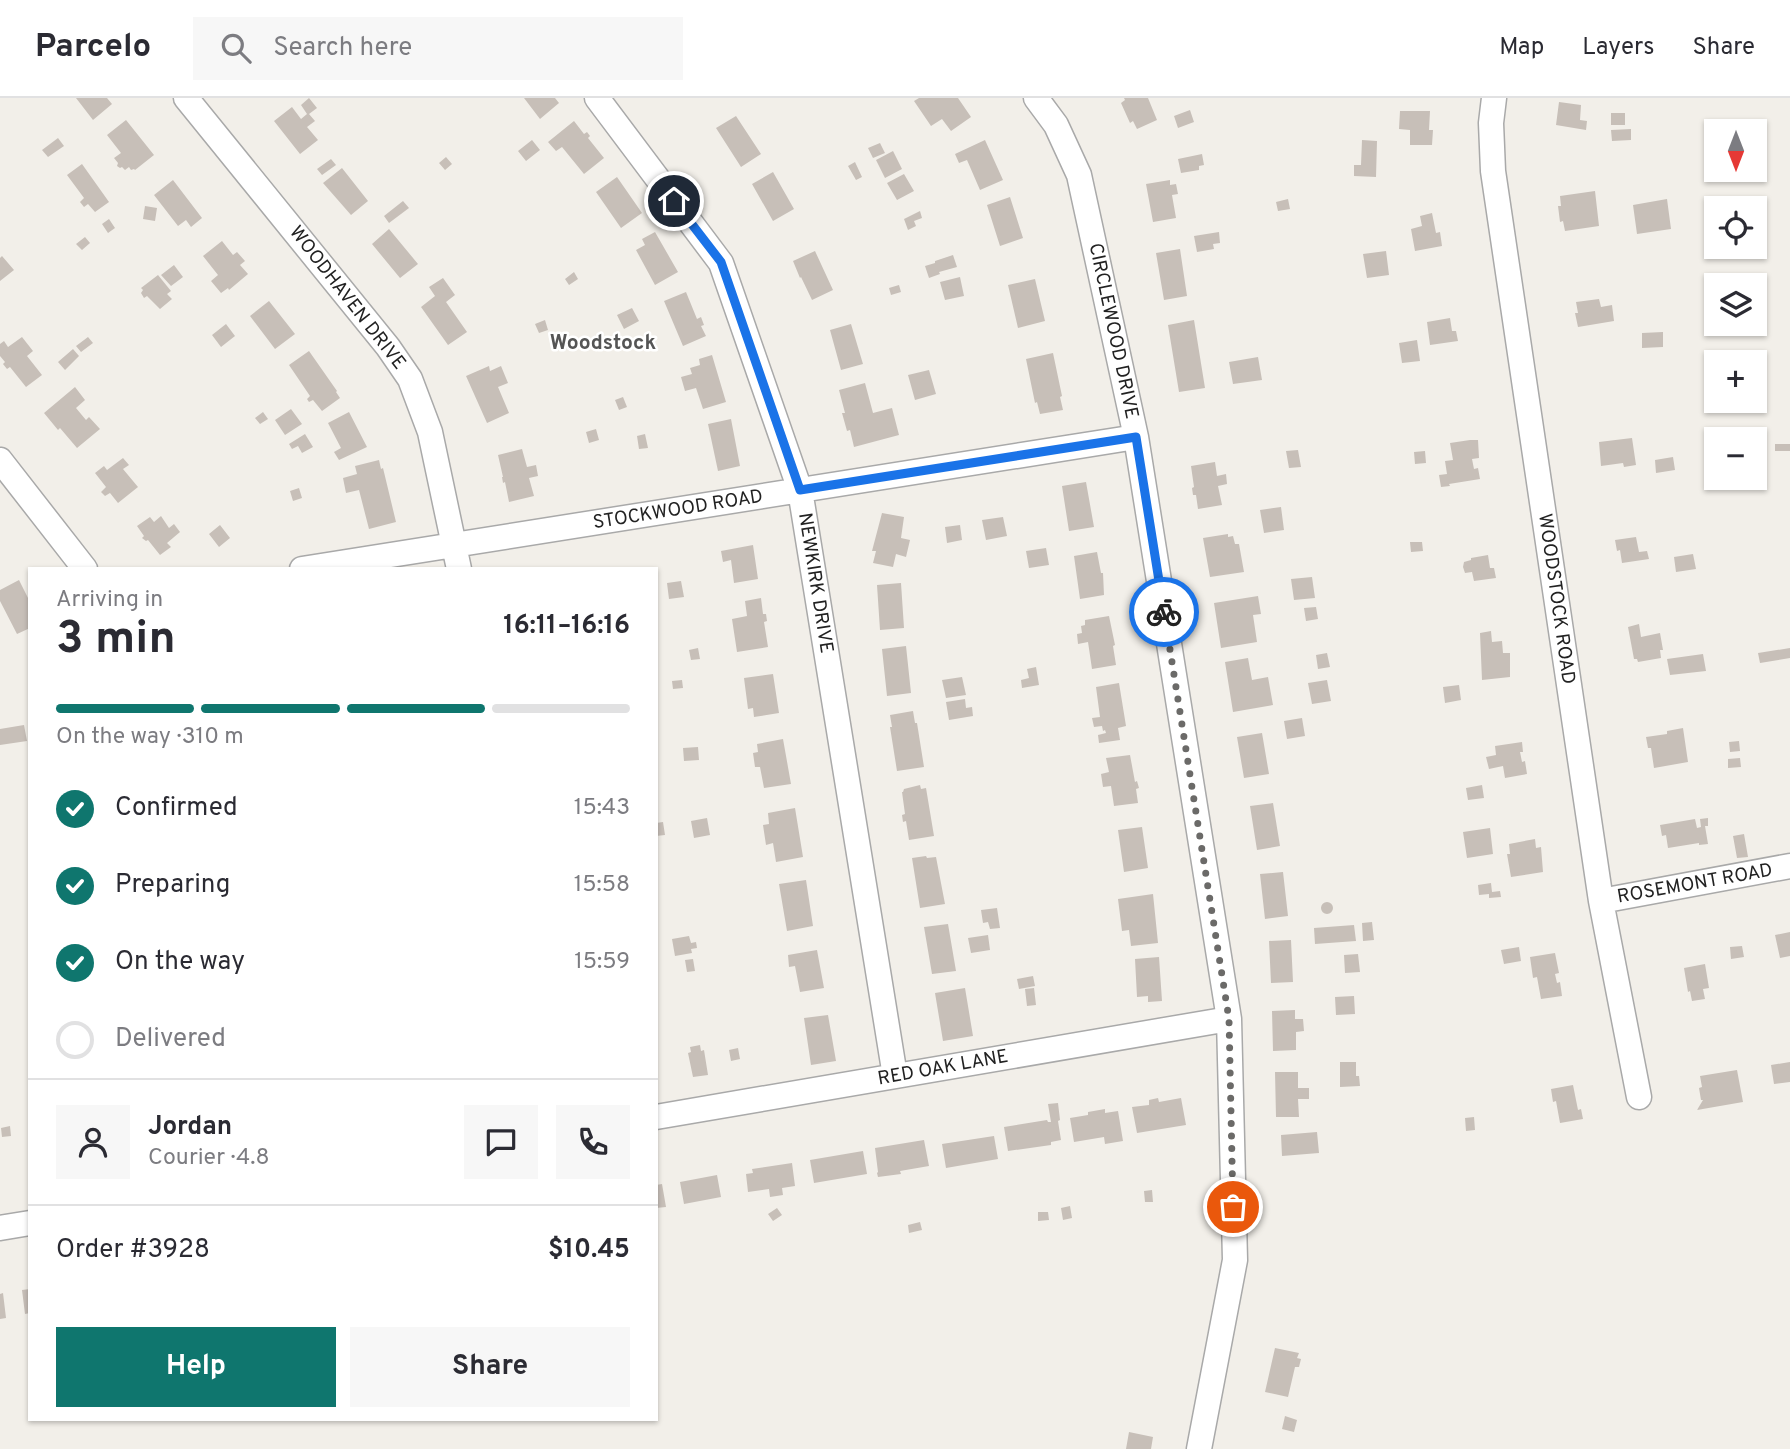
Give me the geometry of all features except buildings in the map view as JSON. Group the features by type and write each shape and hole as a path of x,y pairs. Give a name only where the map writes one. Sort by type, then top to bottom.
{"street":[{"name":"WOODHAVEN DRIVE","path":"186,98 388,347 410,379 430,432 457,557"},
{"name":"NEWKIRK DRIVE","path":"597,98 721,262 800,490 895,1076"},
{"name":"CIRCLEWOOD DRIVE","path":"1036,98 1056,125 1079,175 1136,437 1229,1019 1235,1261 1199,1449"},
{"name":"WOODSTOCK ROAD","path":"1494,98 1493,171 1601,901 1639,1097"},
{"name":"STOCKWOOD ROAD","path":"328,567 457,557 800,490 1136,437"},
{"path":"0,460 83,567"},
{"name":"ROSEMONT ROAD","path":"1601,901 1790,866"},
{"name":"RED OAK LANE","path":"658,1116 1229,1019"},
{"path":"0,1228 28,1223"}],"way so far":[{"path":"1164,612 1229,1019 1233,1207"}],"district":[{"name":"Woodstock","path":"603,343"}],"route":[{"path":"674,201 721,262 800,490 1136,437 1164,612"}]}
